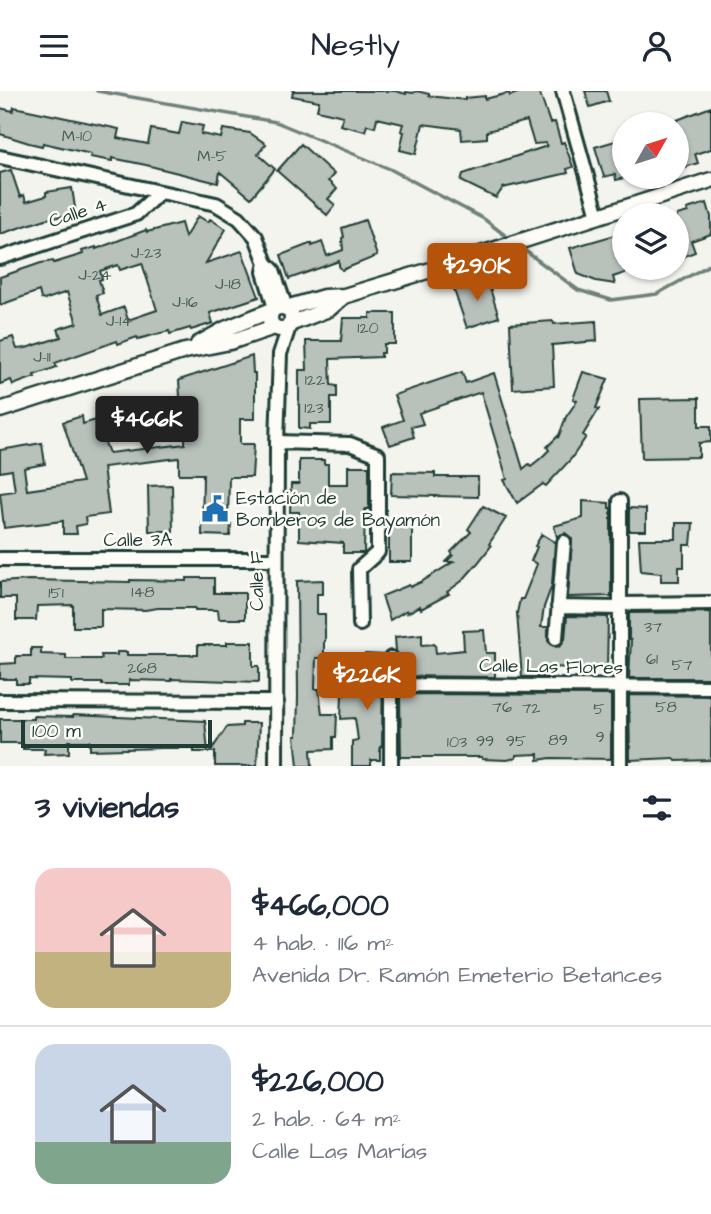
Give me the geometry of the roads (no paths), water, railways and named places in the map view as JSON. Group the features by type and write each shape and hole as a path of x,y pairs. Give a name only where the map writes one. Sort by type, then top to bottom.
{"street":[{"path":"563,91 598,216"},
{"path":"0,157 216,204 239,218 256,237 266,263 273,270 278,309"},
{"path":"185,351 225,329 278,309 324,297 344,296 711,180"},
{"name":"Calle 4","path":"0,258 136,214 160,192"},
{"path":"0,410 185,351 230,342 274,327 281,329 329,309 344,296"},
{"path":"278,309 291,314 290,324"},
{"path":"274,327 269,317 278,309"},
{"name":"Calle F","path":"276,766 277,442 280,354 290,324"},
{"name":"Calle F","path":"274,327 276,347 280,354"},
{"path":"277,442 350,444 378,455 377,552 359,569 360,624"},
{"path":"620,501 620,766"},
{"path":"556,638 564,542"},
{"name":"Calle 3A","path":"0,559 276,559"},
{"path":"558,607 711,603"},
{"path":"391,658 391,766"},
{"name":"Calle Las Flores","path":"391,685 711,687"},
{"path":"0,701 277,702"}],"waterway":[{"path":"97,91 276,122 390,169 484,219 511,240"},
{"path":"520,247 578,290 611,300 657,294 711,264"}],"place":[{"name":"Estación de Bomberos de Bayamón","path":"215,509"}]}
